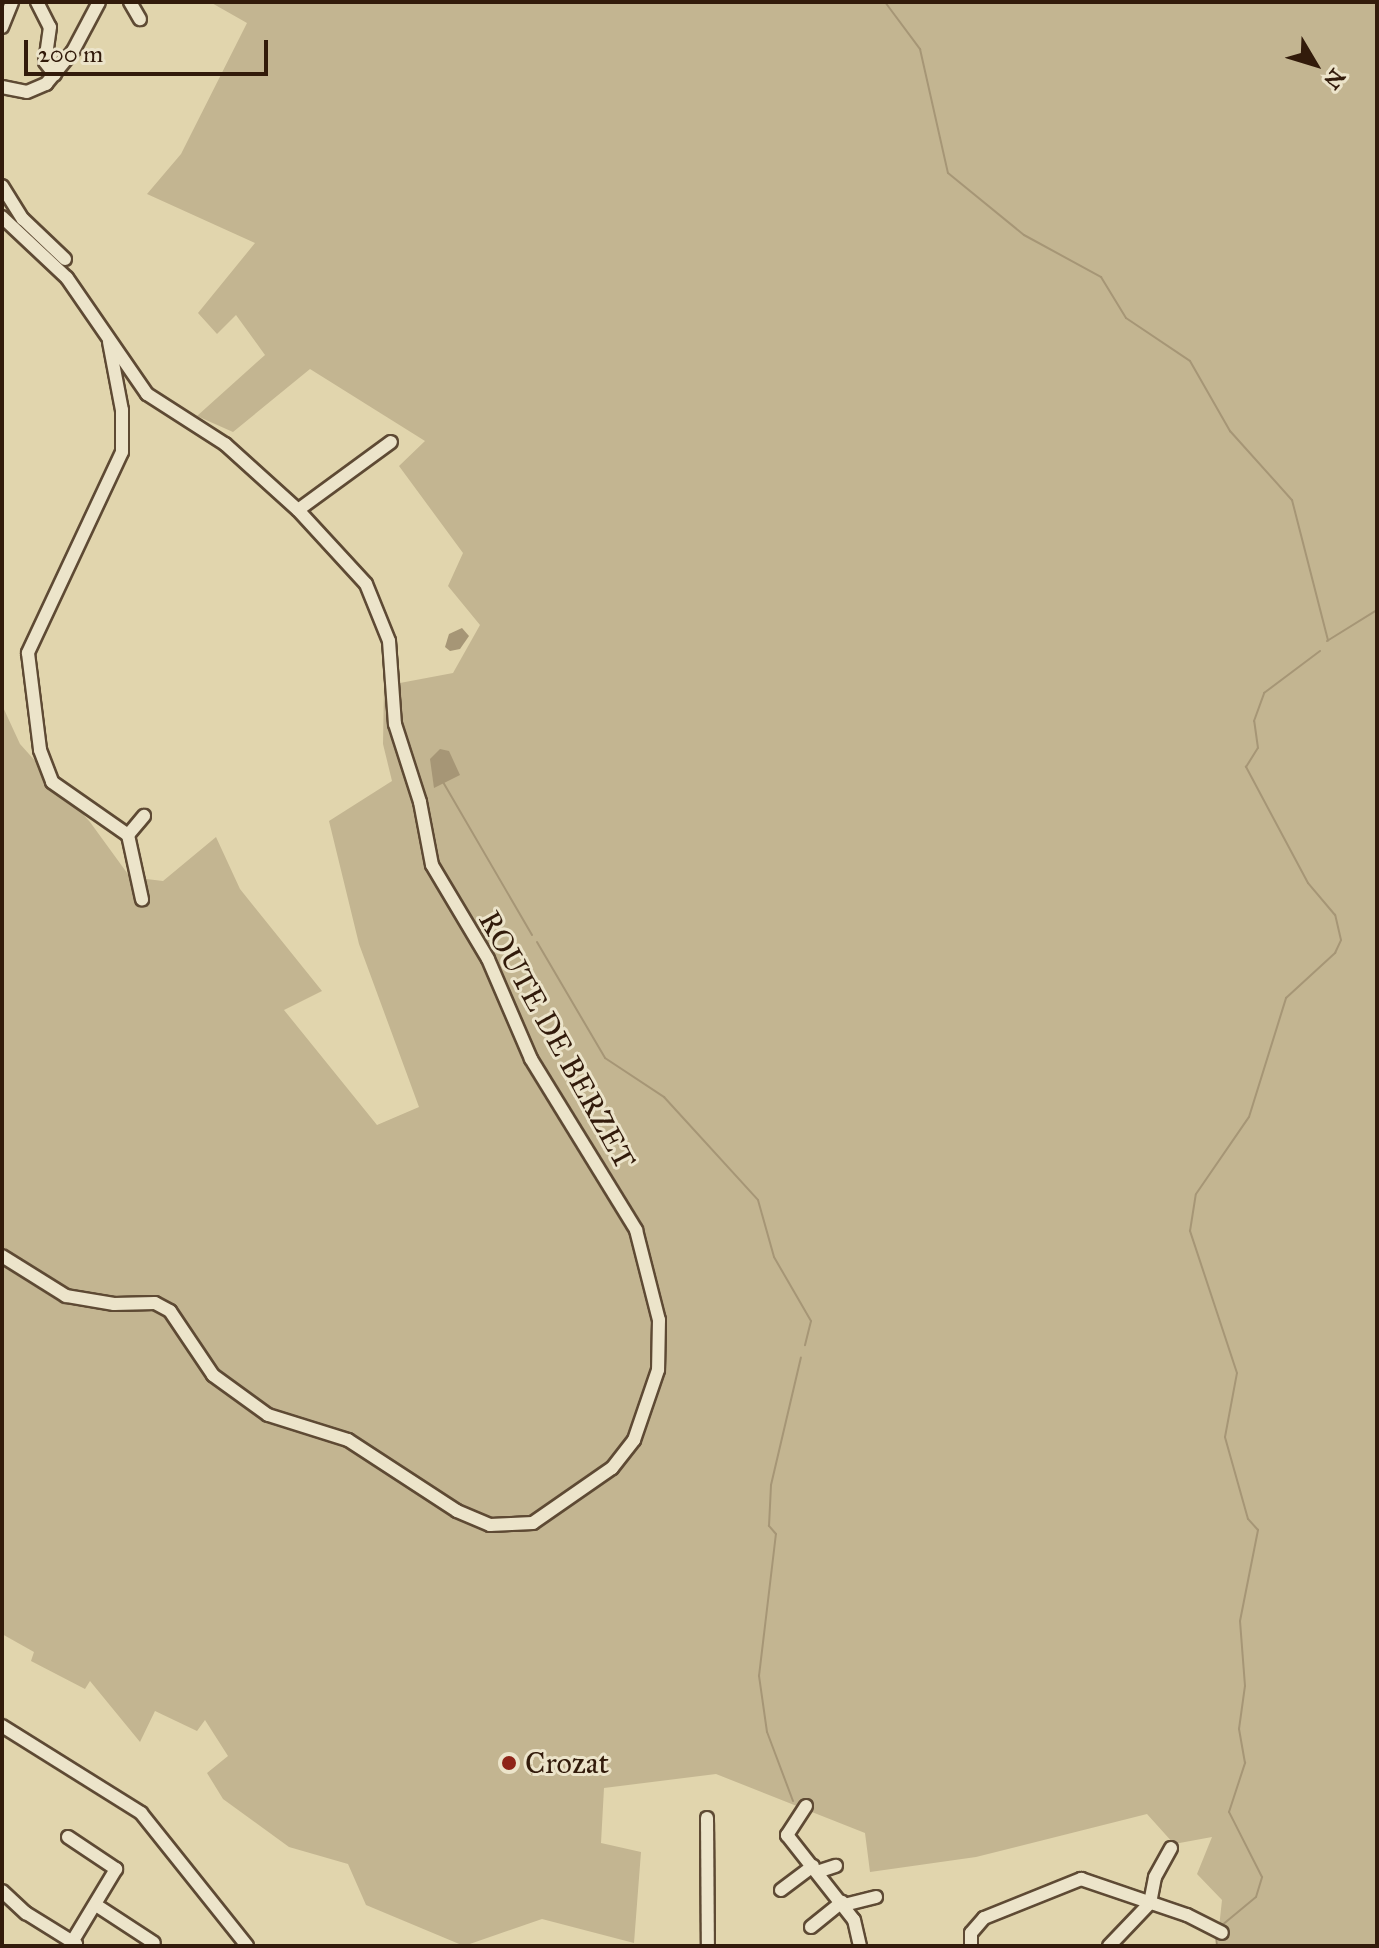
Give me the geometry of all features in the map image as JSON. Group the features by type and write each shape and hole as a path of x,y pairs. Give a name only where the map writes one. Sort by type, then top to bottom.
{"street":[{"path":"2,27 12,2"},
{"path":"37,2 50,27 45,62 55,75"},
{"path":"2,87 33,91 55,75 97,6 81,2"},
{"path":"130,2 140,19"},
{"path":"2,186 23,219 65,259"},
{"name":"ROUTE DE BERZET","path":"2,217 67,278 147,394 225,444 298,510 346,558 378,608 389,641 395,724 420,802 432,865 444,893 488,959 531,1059 636,1230 646,1255 660,1351 645,1417 625,1455 533,1523 490,1525 457,1511 348,1440 268,1415 213,1375 170,1311 155,1303 100,1303 66,1296 2,1256"},
{"path":"109,342 122,410 122,452 28,653 40,750 52,782 128,835 142,899"},
{"path":"298,510 391,442"},
{"path":"128,835 144,816"},
{"path":"2,1726 141,1813 247,1946"},
{"path":"806,1806 787,1835 843,1904 860,1946"},
{"path":"707,1818 708,1946"},
{"path":"2,1891 26,1913 76,1944 116,1867 68,1837"},
{"path":"1112,1945 1150,1903 1155,1877 1171,1848"},
{"path":"781,1890 815,1869 836,1866"},
{"path":"971,1946 971,1933 984,1918 1081,1879 1222,1933"},
{"path":"811,1927 843,1904 876,1897"},
{"path":"96,1905 154,1943"}],"shaded area":[{"path":"210,2 1377,2 1377,1946 1217,1946 1222,1900 1197,1874 1212,1837 1174,1844 1147,1814 976,1857 870,1872 865,1833 716,1774 604,1788 601,1843 641,1852 634,1943 542,1919 464,1946 366,1905 348,1864 289,1847 223,1799 207,1773 228,1756 205,1720 197,1731 155,1711 140,1742 90,1681 85,1689 31,1661 34,1652 2,1634 2,705 20,744 90,822 130,877 163,881 216,837 240,889 322,991 284,1010 377,1125 419,1107 359,944 329,821 392,781 383,744 384,686 453,673 480,625 448,586 463,553 399,466 425,441 310,369 233,432 197,416 265,355 236,315 217,334 198,313 255,243 147,194 181,154 247,23"},
{"path":"462,628 469,636 460,649 450,651 445,647 449,634"},
{"path":"440,749 449,751 460,775 434,788 430,759"}],"waterway":[{"path":"885,2 920,49 948,173 1024,235 1101,277 1126,318 1190,361 1230,431 1292,500 1328,640"},
{"path":"1327,641 1377,610"},
{"path":"1221,1926 1256,1897 1262,1877 1229,1812 1245,1763 1239,1729 1245,1686 1240,1621 1258,1530 1248,1519 1225,1437 1237,1373 1190,1231 1196,1194 1249,1117 1286,998 1335,953 1341,940 1335,915 1308,883 1246,767 1258,748 1254,721 1264,693 1320,651"},
{"path":"443,782 532,935"},
{"path":"537,942 605,1058 664,1097 758,1200 774,1257 811,1321 805,1345"},
{"path":"793,1801 767,1732 759,1676 776,1534 769,1526 771,1485 801,1357"},
{"path":"1216,1936 1217,1946"}],"place":[{"name":"Crozat","path":"509,1763"}]}
